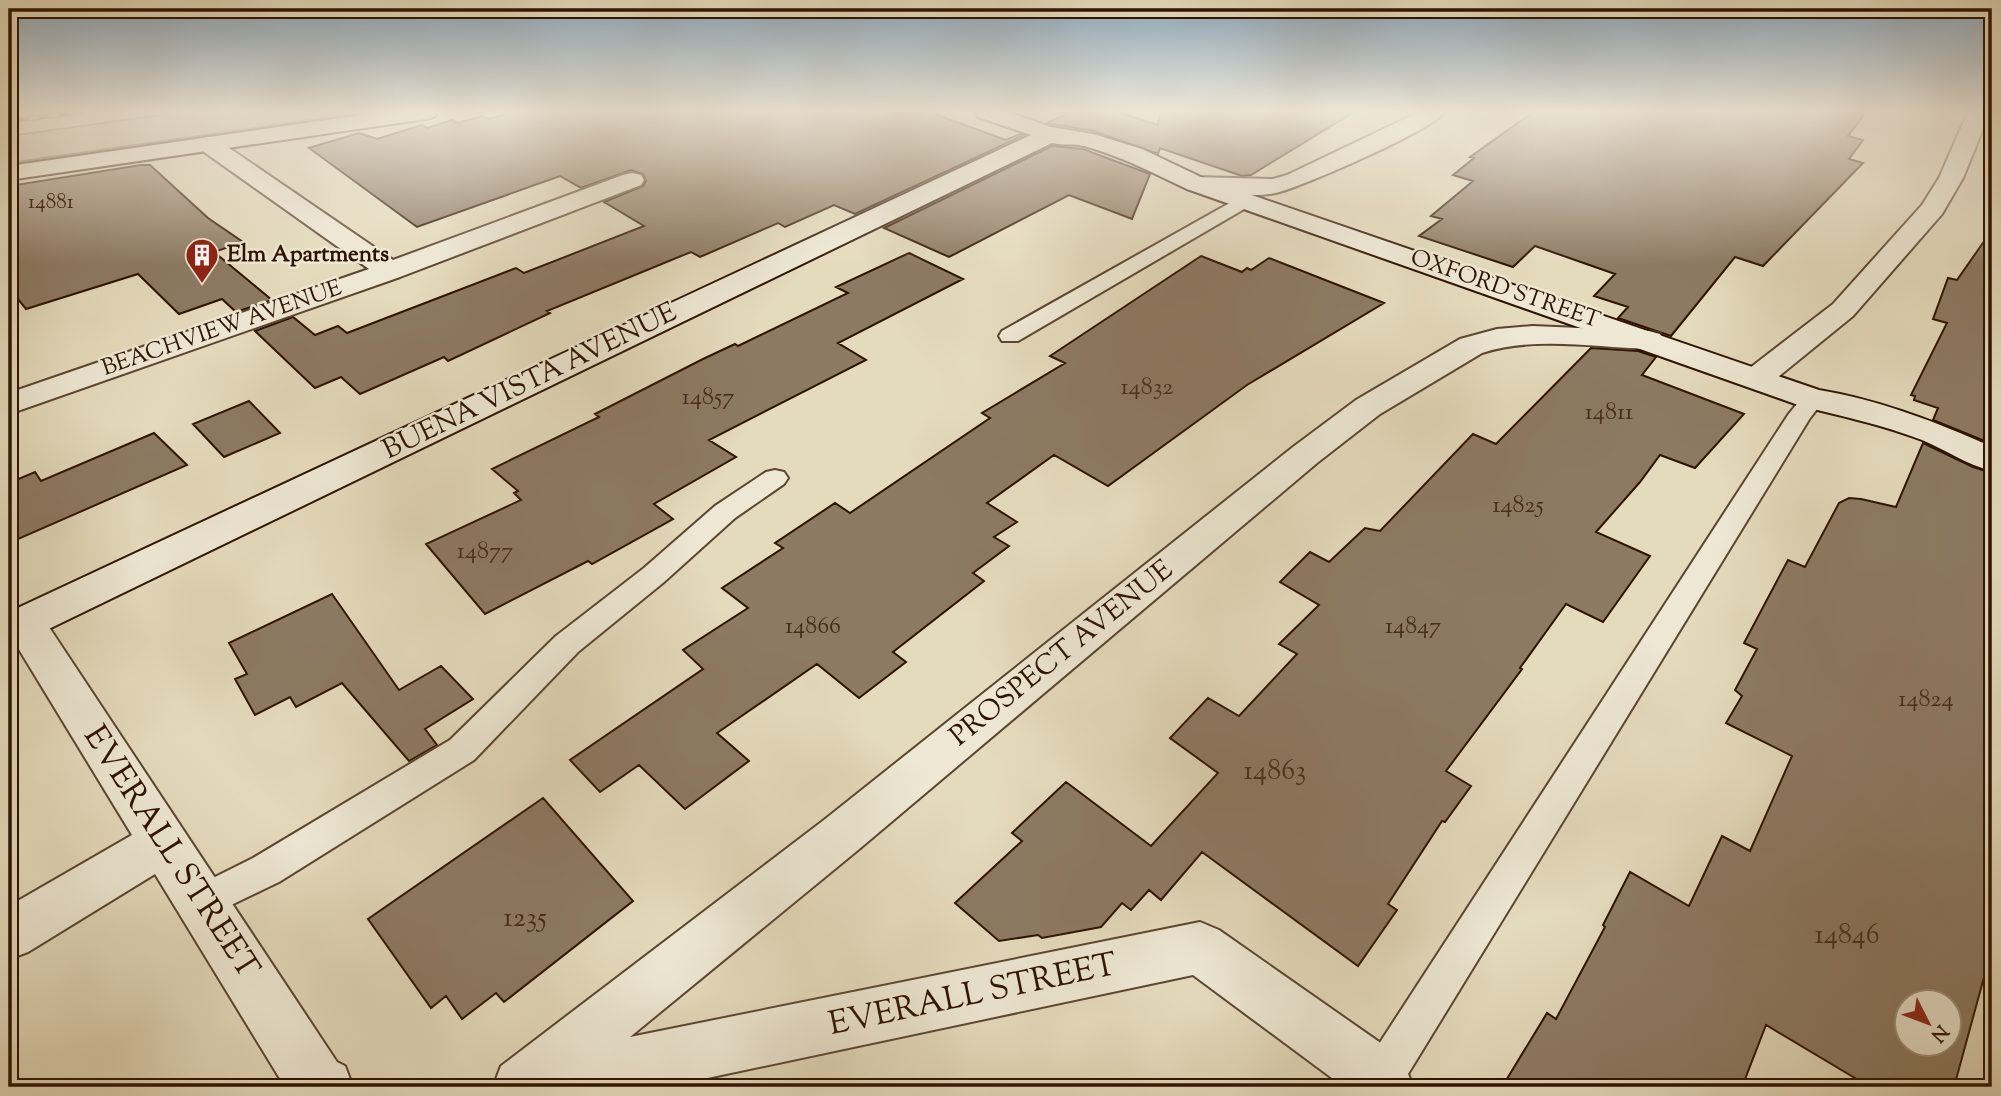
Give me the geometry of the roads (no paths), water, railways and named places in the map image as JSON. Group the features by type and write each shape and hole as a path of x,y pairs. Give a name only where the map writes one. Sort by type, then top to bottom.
{"street":[{"path":"9,173 77,163"},
{"path":"235,163 390,271"},
{"name":"BUENA VISTA AVENUE","path":"16,626 991,163"},
{"name":"OXFORD STREET","path":"1153,163 1196,184 1757,378 1813,399 1825,410 1855,426 1913,443 1986,458"},
{"path":"1196,184 1273,186 1296,180 1331,163"},
{"path":"1757,378 1843,310 1933,209 1957,163"},
{"name":"BEACHVIEW AVENUE","path":"9,404 390,271 632,180"},
{"name":"PROSPECT AVENUE","path":"525,1087 841,835 1294,464 1368,407 1471,346 1497,338 1533,335 1649,340"},
{"name":"EVERALL STREET","path":"16,626 164,842 318,1086"},
{"path":"9,934 164,842"},
{"name":"EVERALL STREET","path":"525,1087 1200,948 1379,1083"}],"lane":[{"path":"1010,336 1244,201"},
{"path":"1379,1083 1793,426 1813,399"},
{"path":"202,902 265,870 462,750 567,644 654,575 725,512 775,478"}],"place":[{"name":"Elm Apartments","path":"202,285"}]}
